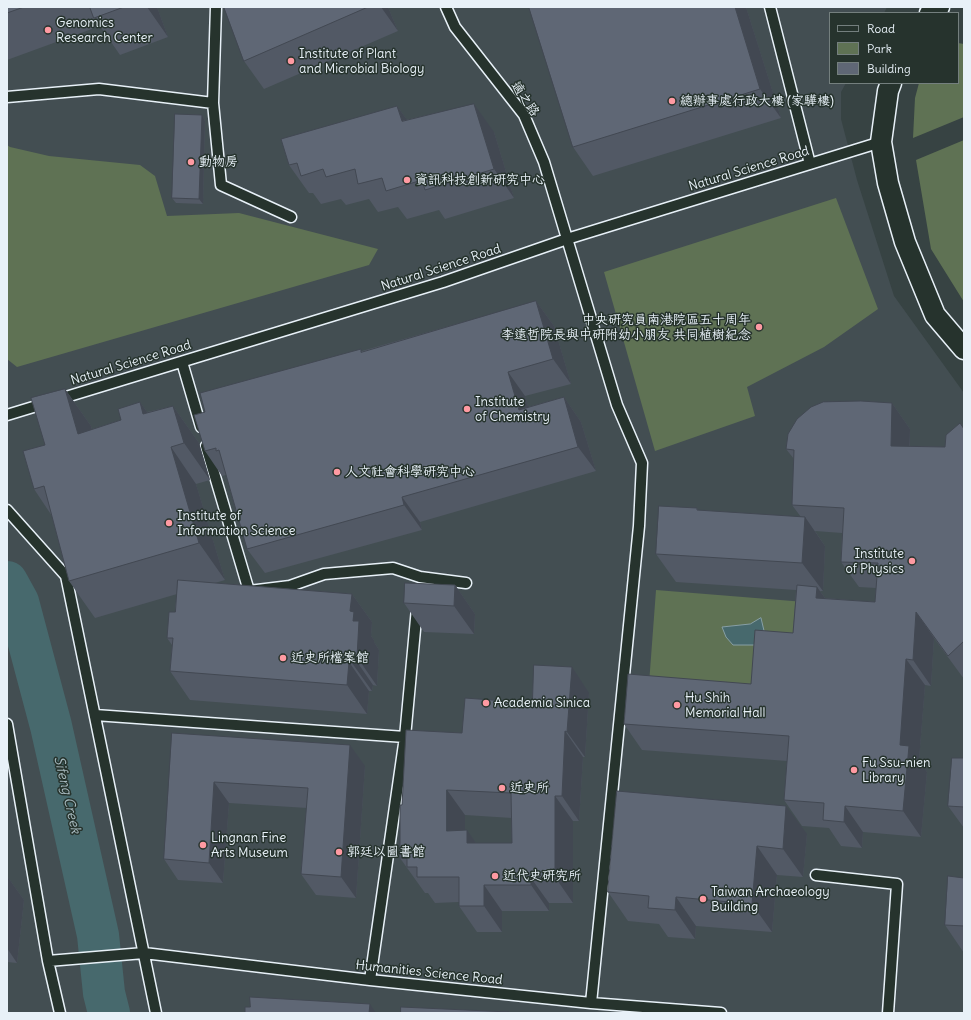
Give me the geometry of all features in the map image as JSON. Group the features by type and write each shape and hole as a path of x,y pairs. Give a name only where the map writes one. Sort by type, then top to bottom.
{"street":[{"path":"891,84 888,90 881,142 888,183 905,242 935,315 964,349"}],"lane":[{"path":"216,7 213,103 221,185 291,217"},
{"name":"適之路","path":"446,7 455,27 524,115 544,162 617,405 642,463 639,526 590,1003"},
{"path":"770,7 810,164"},
{"path":"7,97 99,89 213,103"},
{"name":"Natural Science Road","path":"7,415 443,282 567,239 881,142"},
{"path":"182,362 249,591 290,586 324,574 393,568 420,577 466,583"},
{"path":"7,510 66,576 95,715 139,954 156,1013"},
{"path":"370,980 405,737 420,577"},
{"path":"95,715 405,737"},
{"path":"7,724 48,961 60,1013"},
{"path":"816,875 897,884 888,1013"},
{"name":"Humanities Science Road","path":"48,961 139,954 590,1003 720,1013"}],"shaded area":[{"name":"Academia Sinica","path":"7,7 887,7 884,12 829,12 829,84 845,84 841,92 841,119 857,180 894,296 964,393 964,1013 7,1013"}],"green space":[{"path":"959,43 964,44 964,117 913,138 915,98 919,84 959,84"},
{"path":"964,140 964,302 931,249 916,160"},
{"path":"7,145 49,156 140,165 155,176 167,216 239,213 378,249 369,265 17,367 7,359"},
{"path":"836,198 878,309 824,347 747,387 755,416 655,451 604,272"},
{"path":"656,590 805,602 801,654 767,693 649,684"}],"water":[{"path":"761,618 765,635 755,645 733,645 726,637 722,627 750,624"}],"building":[{"path":"7,7 24,7 7,13"},
{"path":"90,7 124,7 94,18"},
{"path":"224,7 368,7 244,61"},
{"name":"總辦事處行政大樓 (家驊樓)","path":"529,7 735,7 760,89 573,147"},
{"path":"474,104 494,169 425,190 422,180 386,191 382,178 358,184 355,169 326,177 323,169 301,176 297,163 289,165 281,139 397,106 402,121"},
{"name":"動物房","path":"175,114 202,115 199,199 172,198"},
{"path":"536,301 553,359 508,372 519,410 564,397 578,447 402,497 404,505 247,549 219,450 216,451 216,448 205,451 194,415 205,412 200,393 361,349 361,352"},
{"path":"65,389 78,434 121,420 118,409 140,402 143,414 173,406 184,443 171,447 199,543 69,581 44,486 34,489 23,451 45,445 31,398"},
{"path":"861,401 892,403 891,446 945,447 946,435 960,423 964,429 964,641 948,656 916,612 913,660 906,659 900,745 909,746 903,811 845,806 844,822 823,820 824,803 784,800 789,736 624,724 628,674 751,684 755,630 793,633 797,585 817,587 816,598 875,602 878,563 841,562 844,508 792,505 794,450 786,449 788,434 797,419 811,407 823,402"},
{"path":"659,506 805,517 802,563 656,554"},
{"name":"近史所檔案館","path":"178,580 352,594 350,611 354,612 353,621 359,621 357,657 353,656 352,663 349,662 347,685 170,671 173,638 167,638 169,612 175,612"},
{"path":"405,583 455,585 454,606 404,603"},
{"path":"534,665 572,667 567,732 565,731 562,796 555,796 555,877 531,878 531,885 484,885 484,906 459,906 459,877 417,877 417,867 407,867 407,858 400,858 400,805 402,805 406,730 462,733 465,698 532,703","holes":["447,790 511,793 512,843 467,843 467,830 447,831"]},
{"path":"172,733 350,745 341,877 301,874 308,788 214,782 209,863 164,859"},
{"path":"952,758 964,758 964,807 948,806"},
{"path":"617,791 786,806 783,849 757,846 752,904 676,897 675,910 648,908 649,896 608,892"},
{"path":"948,876 964,878 964,926 945,925"},
{"path":"250,997 370,1004 369,1013 245,1013 245,1007 250,1007"},
{"path":"401,1007 509,1012 509,1013 401,1013"}],"waterway":[{"name":"Sifeng Creek","path":"7,582 18,602 51,726 98,935 104,993 109,1013"}],"place":[{"name":"Genomics Research Center","path":"48,30"},
{"name":"Institute of Plant and Microbial Biology","path":"291,61"},
{"name":"總辦事處行政大樓 (家驊樓)","path":"672,101"},
{"name":"動物房","path":"191,162"},
{"name":"資訊科技創新研究中心","path":"407,180"},
{"name":"中央研究員南港院區五十周年 李遠哲院長與中研附幼小朋友 共同植樹紀念","path":"759,327"},
{"name":"Institute of Chemistry","path":"467,409"},
{"name":"人文社會科學研究中心","path":"337,472"},
{"name":"Institute of Information Science","path":"169,523"},
{"name":"Institute of Physics","path":"912,561"},
{"name":"近史所檔案館","path":"283,658"},
{"name":"Academia Sinica","path":"486,703"},
{"name":"Hu Shih Memorial Hall","path":"677,705"},
{"name":"Fu Ssu-nien Library","path":"854,770"},
{"name":"近史所","path":"502,788"},
{"name":"Lingnan Fine Arts Museum","path":"203,845"},
{"name":"郭廷以圖書館","path":"339,852"},
{"name":"近代史研究所","path":"495,876"},
{"name":"Taiwan Archaeology Building","path":"703,899"}]}
